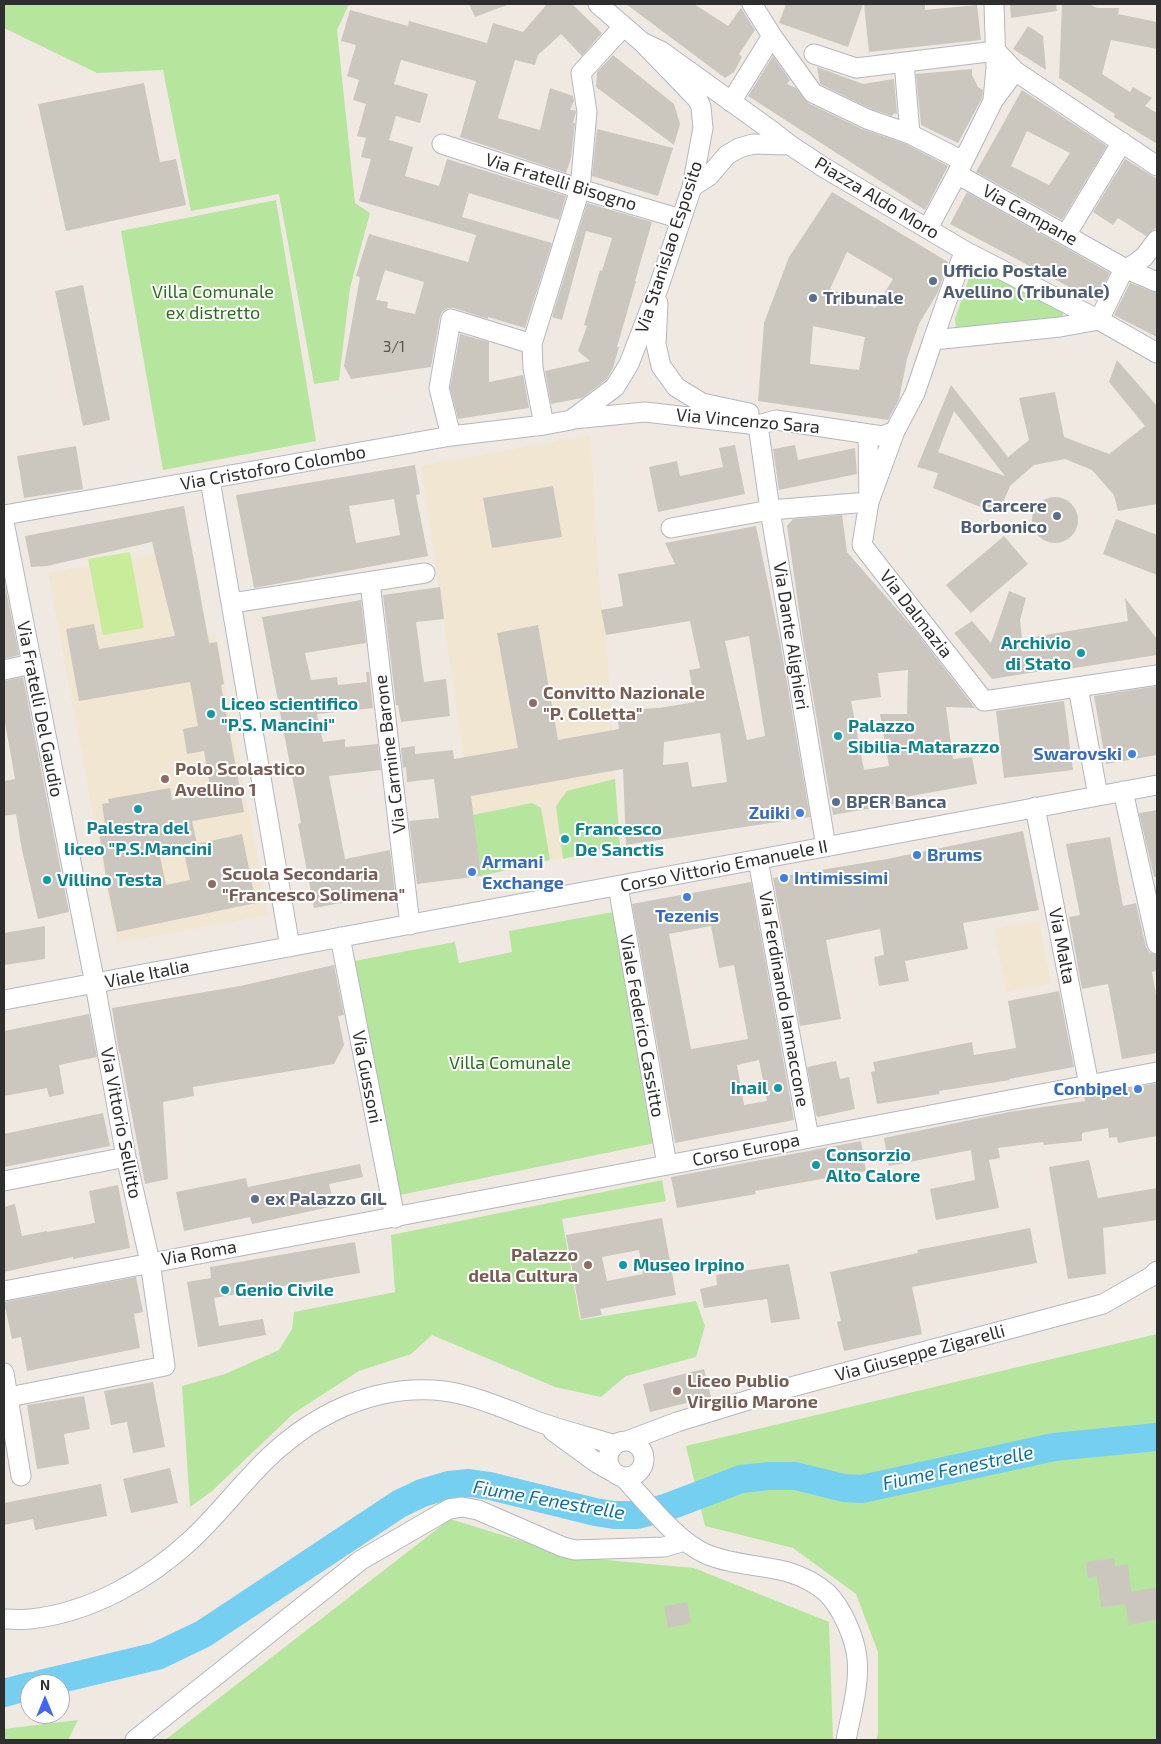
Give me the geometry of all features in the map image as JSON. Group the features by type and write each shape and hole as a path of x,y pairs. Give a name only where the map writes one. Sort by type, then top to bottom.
{"street":[{"path":"598,4 642,42"},
{"name":"Via Campane","path":"752,4 772,36 814,93 867,119 910,134 1066,235 1157,282"},
{"path":"993,101 996,51 994,4"},
{"path":"544,425 534,368 532,344 580,189 587,112 581,73 623,27"},
{"path":"731,102 772,36"},
{"name":"Piazza Aldo Moro","path":"642,42 661,51 823,167 966,251 1099,320 1155,354"},
{"name":"Via Stanislao Esposito","path":"544,425 571,420 615,386 629,364 659,286 692,188 703,128 701,107 692,93 642,42"},
{"path":"814,54 856,68 996,51"},
{"path":"996,51 1015,71 1157,166"},
{"path":"904,62 910,134"},
{"path":"928,228 993,101 1015,71"},
{"path":"1066,235 1122,142"},
{"name":"Via Fratelli Bisogno","path":"442,144 580,189 681,219"},
{"path":"692,188 709,176 726,155 739,148 753,144 790,145"},
{"path":"933,340 1060,327 1099,320 1122,273 1144,257 1157,240"},
{"name":"Via Dalmazia","path":"966,251 960,263 915,393 895,431 869,502 862,545 984,702 1157,675"},
{"path":"659,286 656,344 661,366 676,386 702,403 767,422"},
{"path":"451,436 439,388 451,320 532,344"},
{"name":"Via Vincenzo Sara","path":"571,420 645,412 767,422 882,436 895,431"},
{"name":"Via Dante Alighieri","path":"767,422 770,510 826,847"},
{"name":"Via Cristoforo Colombo","path":"4,515 451,436 544,425"},
{"path":"671,528 770,510 869,502 868,434"},
{"path":"210,480 290,947"},
{"name":"Via Fratelli Del Gaudio","path":"4,522 95,984"},
{"path":"232,603 425,573"},
{"name":"Via Carmine Barone","path":"370,582 410,925"},
{"path":"4,670 31,664"},
{"path":"1078,687 1098,796"},
{"name":"Corso Vittorio Emanuele II","path":"290,947 1157,785"},
{"path":"1124,791 1157,944"},
{"name":"Via Malta","path":"1035,807 1089,1085"},
{"name":"Via Ferdinando Iannaccone","path":"758,860 809,1138"},
{"name":"Viale Federico Cassitto","path":"618,886 667,1165"},
{"name":"Via Gussoni","path":"340,937 395,1218"},
{"name":"Viale Italia","path":"4,1000 290,947"},
{"name":"Via Vittorio Sellitto","path":"6,1398 166,1366 150,1262 126,1157 95,984"},
{"name":"Corso Europa","path":"395,1218 1157,1072"},
{"path":"4,1181 126,1157"},
{"name":"Via Roma","path":"4,1291 150,1262 395,1218"},
{"name":"Via Giuseppe Zigarelli","path":"621,1443 677,1422 791,1387 1103,1304 1152,1276 1157,1271"},
{"path":"4,1372 6,1398 21,1476"},
{"path":"4,1619 29,1619 57,1614 89,1604 132,1584 166,1561 191,1540 268,1458 303,1429 330,1412 367,1397 406,1391 435,1390 471,1397 542,1423 638,1446 644,1461 648,1504"},
{"path":"542,1423 596,1463 618,1474 634,1476 644,1461 677,1422"},
{"path":"621,1443 608,1456 609,1467 680,1537 708,1555 724,1560 788,1572 808,1580 828,1594 842,1614 852,1635 858,1658 846,1740"},
{"path":"135,1740 362,1560 449,1509 462,1507 478,1510 563,1547 575,1550 664,1547 680,1537"}],"shaded area":[{"name":"Convitto Nazionale \"P. Colletta\"","path":"590,435 601,610 606,635 620,845 481,876 421,466"},
{"name":"Polo Scolastico Avellino 1","path":"159,553 176,642 216,635 268,915 117,943 48,573"},
{"path":"1039,921 1051,984 1006,992 994,929"}],"green space":[{"path":"4,4 349,4 337,30 355,203 370,213 350,288 339,380 314,384 279,194 191,211 163,70 97,73 4,28"},
{"name":"Villa Comunale ex distretto","path":"276,200 316,441 163,470 121,231"},
{"path":"976,270 982,270 1063,310 1063,315 1060,319 956,329 955,319 970,275"},
{"path":"130,552 144,628 103,635 88,559"},
{"path":"615,779 620,845 563,859 556,806 567,791"},
{"path":"532,803 541,808 550,860 481,876 473,815"},
{"name":"Villa Comunale","path":"613,912 655,1143 395,1196 349,962 455,942 459,963 512,952 509,931"},
{"path":"662,1180 666,1201 562,1219 580,1320 696,1301 705,1326 696,1357 626,1376 601,1397 555,1387 432,1335 411,1354 359,1371 294,1413 212,1491 190,1507 182,1386 225,1374 279,1350 292,1329 294,1312 395,1292 391,1235"},
{"path":"1157,1334 1157,1740 876,1740 878,1734 878,1652 856,1594 793,1548 705,1526 686,1446"},
{"path":"450,1519 574,1557 694,1568 829,1622 833,1740 165,1740"},
{"path":"78,1720 68,1740 4,1740 4,1729 45,1724 70,1724 70,1721"}],"building":[{"path":"469,4 507,4 507,5 475,17"},
{"path":"547,4 572,4 602,33 582,56 561,34 538,55 535,65 515,60 498,118 540,130 550,88 573,96 574,101 570,110 575,110 576,112 573,123 575,123 571,158 566,173 460,137 476,81 401,60 394,84 428,94 420,123 396,116 389,140 413,147 405,176 439,186 447,159 566,196 559,220 469,193 462,217 552,243 525,328 454,308 448,308 442,312 440,317 431,367 351,379 344,366 360,277 356,276 369,234 468,262 476,235 359,201 371,159 361,157 366,138 357,136 366,104 353,100 359,80 347,76 356,45 341,41 350,10 408,26 409,21 487,43 493,23 523,32","holes":["385,270 424,282 415,314 387,308 388,302 376,300"]},
{"path":"626,4 694,4 728,26 741,8 755,30 739,54 742,57 734,72 725,78"},
{"path":"786,4 863,4 848,47 779,23"},
{"path":"864,4 925,4 925,10 977,5 981,40 869,52"},
{"path":"1010,4 1056,4 1057,11 1011,18"},
{"path":"1062,4 1089,4 1097,8 1119,8 1118,14 1157,22 1157,49 1111,40 1102,74 1130,92 1133,87 1152,98 1145,106 1157,113 1157,144 1114,117 1115,114 1059,78"},
{"path":"1028,26 1043,36 1046,70 1013,49"},
{"path":"613,55 674,104 680,124 674,145 596,87 597,72"},
{"path":"773,56 790,80 787,84 796,88 808,103 862,129 906,144 948,166 925,210 748,96"},
{"path":"817,67 863,84 894,79 897,114 894,113 892,116 871,109 820,84"},
{"path":"972,69 972,75 978,87 983,90 982,98 958,143 921,125 916,74"},
{"path":"144,83 160,162 176,159 186,205 66,231 38,104"},
{"path":"1022,90 1107,146 1062,220 976,172","holes":["1027,131 1070,153 1049,185 1011,166"]},
{"path":"597,129 673,148 658,196 592,176"},
{"path":"1125,159 1157,179 1157,227 1146,236 1118,218 1113,225 1093,212"},
{"name":"Tribunale","path":"832,192 948,262 938,292 919,324 907,359 899,399 888,420 758,401 764,323 789,257","holes":["847,252 893,279 875,308 830,289","813,326 865,337 859,370 810,364"]},
{"path":"967,192 1110,273 1096,301 950,224"},
{"path":"587,203 652,222 617,347 619,347 613,368 607,379 582,398 551,404 545,371 590,361 578,351 587,326 584,325 600,270 602,271 612,238 586,231 562,320 552,317"},
{"path":"1130,283 1157,293 1157,337 1114,315"},
{"path":"83,285 110,420 83,426 55,291"},
{"path":"460,334 489,342 489,382 523,375 529,408 458,419 450,388"},
{"path":"1117,360 1157,406 1157,504 1118,511 1114,495 1092,470 1065,459 1034,465 1010,486 998,514 933,488 938,473 917,467 951,385 1008,457 1029,440 1019,398 1055,392 1064,437 1109,454 1145,426 1109,382","holes":["954,411 1005,476 938,452"]},
{"path":"735,445 745,494 658,512 649,467 677,461 680,476 723,467 719,448"},
{"path":"795,445 798,460 855,448 857,474 779,490 773,449"},
{"path":"76,446 83,489 24,498 17,456"},
{"path":"415,465 420,494 416,495 428,556 254,588 236,495","holes":["394,499 400,535 356,543 349,506"]},
{"path":"553,486 562,537 492,548 483,498"},
{"path":"1055,497 1068,501 1074,507 1078,520 1074,533 1068,539 1055,543 1042,539 1036,533 1032,520 1036,507 1042,501"},
{"path":"184,506 209,643 217,642 224,684 221,685 244,812 192,821 197,844 242,834 256,903 117,932 99,832 106,831 102,804 109,803 108,799 170,788 172,800 211,793 204,751 187,754 183,729 198,726 190,682 79,701 66,629 94,624 99,649 175,636 152,542 47,566 31,567 25,536","holes":["183,848 190,880 166,885 159,852"]},
{"path":"842,515 847,552 914,629 975,708 946,707 953,759 972,757 977,784 900,798 901,803 833,815 803,638 787,526 793,519","holes":["908,670 907,714 880,714 889,766 864,770 851,701 881,697 878,673"]},
{"path":"1116,519 1157,535 1157,575 1103,554"},
{"path":"756,526 780,641 810,817 626,845 623,769 471,796 481,876 417,884 409,821 439,818 434,779 407,782 406,767 403,768 401,748 415,746 415,754 453,750 454,759 518,748 497,633 538,625 558,740 619,729 616,710 659,708 695,702 689,670 700,668 690,621 606,635 601,610 623,606 618,574 675,564 665,543","holes":["749,636 765,736 747,740 725,641","720,733 727,782 692,787 688,762 663,765 664,742"]},
{"path":"1004,536 1028,564 971,613 946,585"},
{"path":"4,580 19,655 4,659"},
{"path":"440,587 444,619 416,622 424,682 446,679 450,716 401,722 398,705 396,705 383,595"},
{"path":"1009,591 1026,598 1020,620 1022,639 1128,621 1125,598 1157,639 1157,655 992,679 954,633 972,621 991,643"},
{"path":"361,600 366,643 305,653 311,680 337,677 338,685 367,682 366,672 369,672 373,708 317,714 323,742 345,739 345,747 378,744 381,770 329,776 345,859 390,850 395,893 314,908 298,824 301,823 262,617"},
{"path":"23,677 69,912 38,919 22,850 16,814 4,816 4,781 15,779 4,717 4,681"},
{"path":"1157,686 1157,755 1106,764 1094,696"},
{"path":"1064,701 1073,770 1004,778 996,711"},
{"path":"1157,810 1157,877 1154,877 1139,813"},
{"path":"1023,831 1039,910 963,923 968,949 905,961 909,981 879,986 874,957 884,955 880,929 826,940 841,1019 800,1026 773,878 887,859"},
{"path":"1110,837 1123,906 1136,903 1146,947 1149,952 1157,955 1157,971 1152,972 1157,1000 1157,1053 1122,1059 1108,984 1082,989 1069,917 1080,915 1066,844"},
{"path":"751,882 794,1120 675,1143 632,904","holes":["711,926 719,968 734,965 748,1039 691,1049 669,934","759,1060 767,1101 744,1105 737,1065"]},
{"path":"45,926 45,959 4,965 4,933"},
{"path":"334,965 344,1015 338,1016 344,1045 334,1064 193,1087 194,1096 163,1102 168,1179 145,1184 112,1008 240,986"},
{"path":"1059,991 1074,1067 1010,1080 939,1091 940,1094 877,1104 871,1072 875,1071 873,1062 972,1042 974,1055 1016,1048 1008,1001"},
{"path":"89,1014 97,1057 59,1065 64,1094 49,1097 47,1088 4,1096 4,1031"},
{"path":"836,1061 840,1079 849,1077 855,1109 818,1117 816,1115 807,1067"},
{"path":"1157,1083 1157,1136 1118,1143 1117,1137 1109,1138 1108,1128 1082,1133 1082,1141 1044,1145 1043,1142 998,1148 1000,1158 989,1160 999,1208 936,1220 930,1189 975,1180 971,1150 889,1166 884,1138 1009,1112 1085,1101 1084,1097"},
{"path":"103,1113 110,1146 4,1167 4,1134"},
{"path":"861,1141 866,1171 755,1191 756,1194 677,1208 671,1177"},
{"path":"1089,1160 1098,1198 1157,1188 1157,1220 1103,1228 1106,1274 1068,1279 1049,1167"},
{"name":"ex Palazzo GIL","path":"360,1164 363,1177 329,1184 334,1206 252,1224 250,1217 184,1231 176,1192 246,1178 248,1187"},
{"path":"118,1185 130,1248 73,1259 73,1257 4,1272 4,1207 15,1204 22,1236 95,1223 89,1191"},
{"name":"Palazzo della Cultura","path":"662,1218 676,1295 600,1309 602,1315 581,1319 566,1235","holes":["639,1250 643,1274 607,1281 602,1257"]},
{"path":"1030,1228 1037,1263 912,1287 922,1334 844,1351 837,1322 841,1321 830,1272 918,1253 917,1250"},
{"name":"Genio Civile","path":"355,1242 360,1273 214,1298 219,1326 263,1319 266,1335 198,1347 187,1282 211,1278 210,1267"},
{"path":"789,1264 800,1319 771,1323 767,1299 704,1308 700,1289 717,1285 716,1275"},
{"path":"136,1277 143,1312 134,1314 140,1348 27,1371 21,1337 12,1339 4,1302"},
{"name":"Liceo Publio Virgilio Marone","path":"704,1369 711,1397 650,1412 643,1384"},
{"path":"153,1382 165,1447 133,1453 127,1422 111,1425 104,1391"},
{"path":"84,1396 90,1429 64,1434 69,1464 37,1469 27,1405"},
{"path":"170,1468 178,1503 131,1513 123,1479"},
{"path":"101,1484 107,1516 35,1530 33,1519 4,1525 4,1503"},
{"path":"1114,1558 1115,1566 1128,1564 1131,1592 1157,1587 1157,1619 1129,1625 1125,1604 1101,1607 1097,1576 1088,1578 1086,1562"},
{"path":"687,1602 691,1623 668,1628 664,1606"}],"waterway":[{"name":"Fiume Fenestrelle","path":"70,1677 157,1656 203,1634 399,1504 422,1493 449,1485 469,1483 490,1486 595,1512 614,1515 637,1515 665,1508 741,1479 795,1476 844,1488 862,1489 1054,1447 1157,1437"},
{"name":"Fiume Fenestrelle","path":"4,1693 20,1689"}],"place":[{"name":"Ufficio Postale Avellino (Tribunale)","path":"933,281"},
{"name":"Tribunale","path":"813,298"},
{"name":"Carcere Borbonico","path":"1057,516"},
{"name":"Archivio di Stato","path":"1081,653"},
{"name":"Convitto Nazionale \"P. Colletta\"","path":"533,703"},
{"name":"Liceo scientifico \"P.S. Mancini\"","path":"211,714"},
{"name":"Palazzo Sibilia-Matarazzo","path":"838,736"},
{"name":"Swarovski","path":"1132,754"},
{"name":"Polo Scolastico Avellino 1","path":"165,779"},
{"name":"BPER Banca","path":"836,802"},
{"name":"Palestra del liceo \"P.S.Mancini","path":"138,809"},
{"name":"Zuiki","path":"800,813"},
{"name":"Francesco De Sanctis","path":"565,839"},
{"name":"Brums","path":"917,855"},
{"name":"Armani Exchange","path":"472,872"},
{"name":"Intimissimi","path":"784,878"},
{"name":"Villino Testa","path":"47,880"},
{"name":"Scuola Secondaria \"Francesco Solimena\"","path":"212,884"},
{"name":"Tezenis","path":"687,897"},
{"name":"Inail","path":"778,1088"},
{"name":"Conbipel","path":"1138,1089"},
{"name":"Consorzio Alto Calore","path":"816,1165"},
{"name":"ex Palazzo GIL","path":"255,1199"},
{"name":"Palazzo della Cultura","path":"588,1265"},
{"name":"Museo Irpino","path":"623,1265"},
{"name":"Genio Civile","path":"225,1290"},
{"name":"Liceo Publio Virgilio Marone","path":"677,1391"}]}
